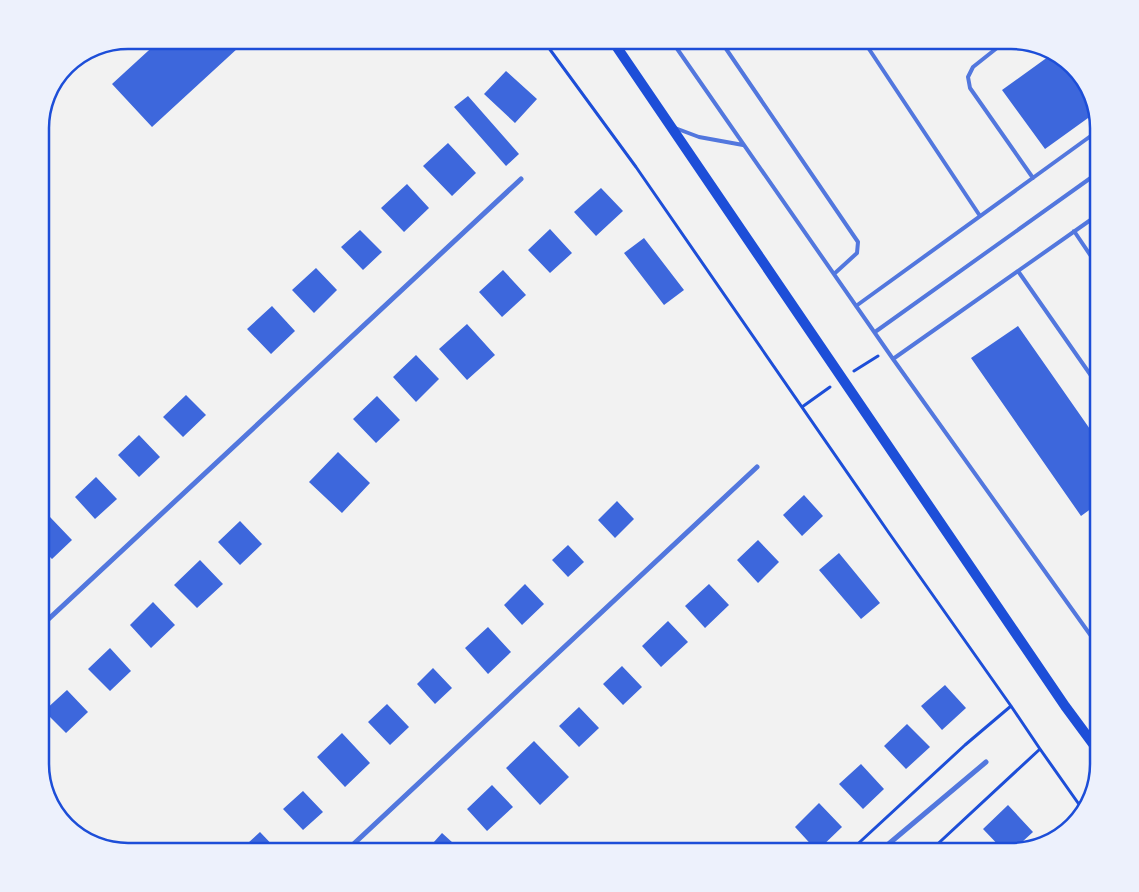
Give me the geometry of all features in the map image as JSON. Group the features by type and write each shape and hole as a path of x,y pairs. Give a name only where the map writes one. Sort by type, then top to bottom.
{"main road":[{"path":"618,49 1048,681 1090,739"}],"street":[{"path":"49,619 521,179"},
{"path":"355,843 757,467"},
{"path":"890,843 986,762"}],"lane":[{"path":"677,49 893,359 1090,633"},
{"path":"726,49 858,242 857,253 834,274"},
{"path":"869,49 980,216"},
{"path":"997,49 974,67 968,77 970,88 1032,178"},
{"path":"670,126 699,137 743,145"},
{"path":"856,306 1090,136"},
{"path":"875,332 1090,178"},
{"path":"893,359 1090,220"},
{"path":"1074,232 1090,255"},
{"path":"1018,271 1090,374"}],"path":[{"path":"550,49 636,167 1079,805"},
{"path":"859,843 964,745 1011,706"},
{"path":"938,843 1040,749"}],"building":[{"path":"150,49 237,49 152,127 112,84"},
{"path":"1047,58 1059,65 1074,80 1082,93 1089,117 1045,149 1002,90"},
{"path":"506,71 537,99 515,123 484,94"},
{"path":"468,96 519,154 506,166 454,107"},
{"path":"448,143 476,173 452,196 423,166"},
{"path":"407,184 429,208 404,232 381,208"},
{"path":"601,188 623,211 596,236 574,212"},
{"path":"550,229 572,253 550,273 528,250"},
{"path":"360,230 382,252 363,270 341,247"},
{"path":"644,238 684,290 664,305 624,253"},
{"path":"316,268 337,290 314,313 292,290"},
{"path":"503,270 526,295 502,317 479,292"},
{"path":"272,306 295,331 271,354 247,329"},
{"path":"467,324 495,355 467,380 439,349"},
{"path":"1018,326 1090,429 1090,510 1081,516 971,358"},
{"path":"416,355 439,379 416,402 393,377"},
{"path":"186,395 206,415 183,437 163,417"},
{"path":"377,396 400,420 376,443 353,419"},
{"path":"139,435 160,457 139,477 118,455"},
{"path":"338,452 370,483 342,513 309,482"},
{"path":"96,477 117,499 95,519 75,497"},
{"path":"804,495 823,516 802,536 783,515"},
{"path":"617,501 634,519 615,538 598,520"},
{"path":"49,518 72,540 52,559 49,556"},
{"path":"240,521 262,544 240,565 218,542"},
{"path":"758,540 779,562 758,583 737,560"},
{"path":"568,545 584,562 568,577 552,560"},
{"path":"839,553 880,603 861,619 819,570"},
{"path":"200,560 223,584 197,608 174,585"},
{"path":"525,584 544,604 522,625 504,605"},
{"path":"709,584 729,605 705,628 685,606"},
{"path":"153,602 175,625 151,648 130,625"},
{"path":"668,621 688,642 661,667 642,646"},
{"path":"488,627 511,652 488,674 465,648"},
{"path":"110,648 131,671 110,691 88,669"},
{"path":"622,666 642,687 623,705 603,684"},
{"path":"433,668 452,688 435,704 417,684"},
{"path":"945,685 966,708 942,730 921,706"},
{"path":"67,690 88,712 66,733 49,716 49,706"},
{"path":"387,704 409,727 390,745 368,722"},
{"path":"579,707 599,728 579,747 559,726"},
{"path":"907,724 930,747 906,769 884,746"},
{"path":"342,733 370,763 345,787 317,757"},
{"path":"534,741 569,777 540,805 506,768"},
{"path":"861,764 884,789 863,809 839,784"},
{"path":"492,785 513,807 487,831 467,809"},
{"path":"303,791 323,812 303,830 283,809"},
{"path":"819,803 842,827 825,843 810,843 795,827"},
{"path":"1008,805 1033,832 1022,842 996,843 983,829"},
{"path":"260,832 270,843 248,843"},
{"path":"442,833 453,843 433,843"}]}
